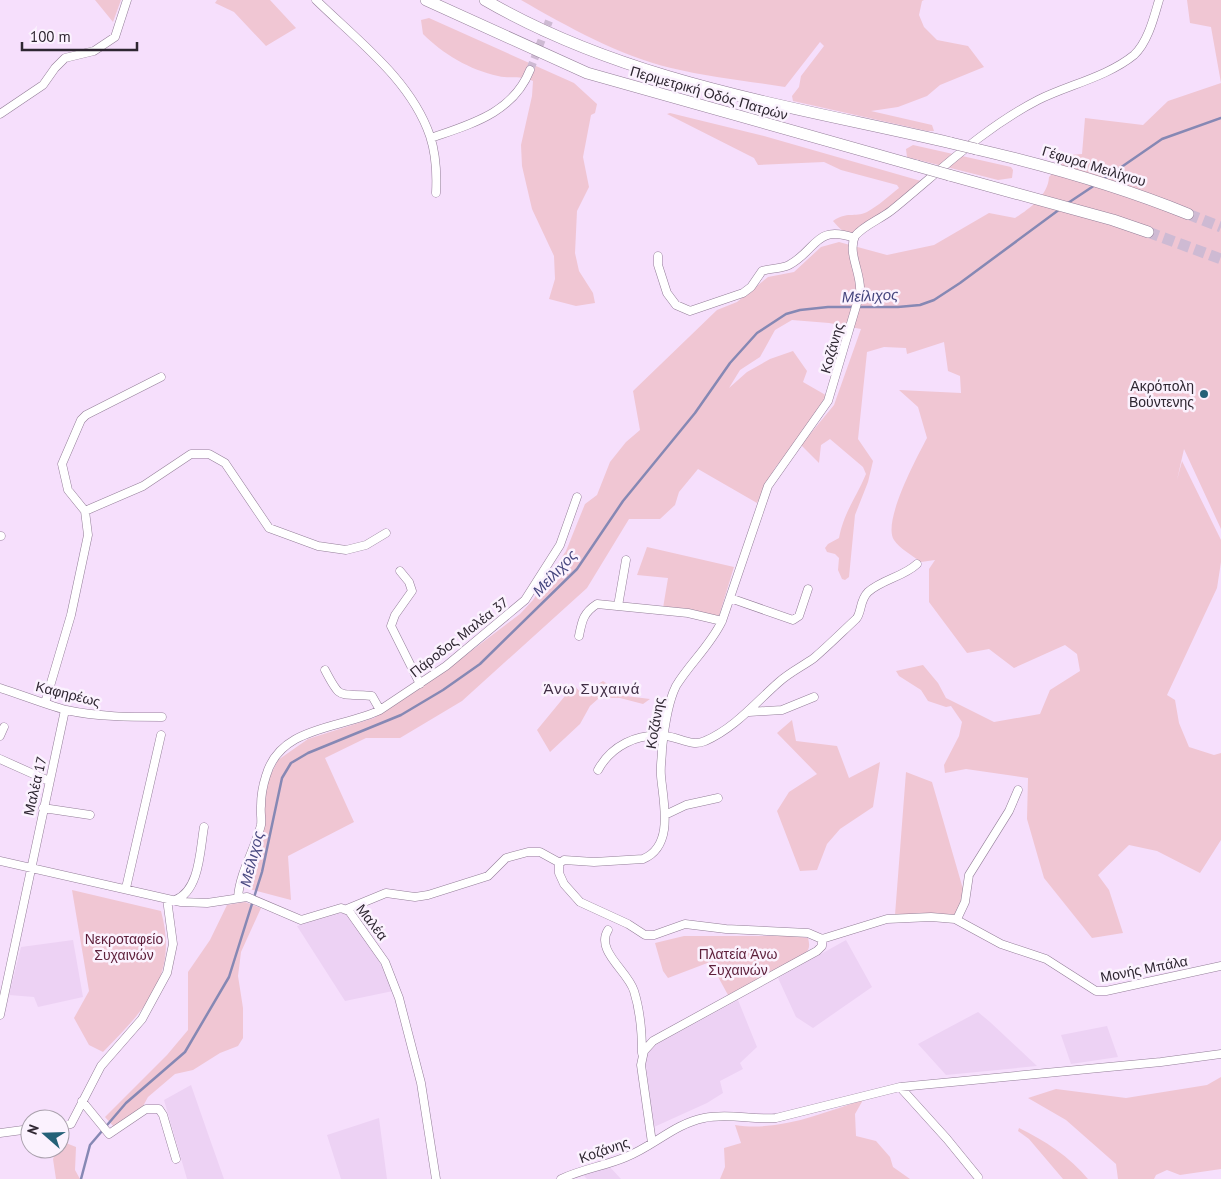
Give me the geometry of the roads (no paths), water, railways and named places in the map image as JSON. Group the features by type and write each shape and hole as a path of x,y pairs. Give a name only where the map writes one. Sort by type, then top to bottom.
{"highway":[{"name":"Περιμετρική Οδός Πατρών","path":"426,0 587,73 1148,232"},
{"name":"Περιμετρική Οδός Πατρών","path":"485,0 558,37 666,77 711,90 1021,160"},
{"name":"Γέφυρα Μειλίχιου","path":"1021,160 1068,172 1188,214"}],"street":[{"path":"0,114 43,85 65,58 94,51 115,37 127,0"},
{"path":"316,0 403,88 418,111 431,138 436,167 436,193"},
{"path":"658,256 662,280 669,297 678,307 693,311 743,293 751,287 762,271 790,264 821,236 832,234 854,238 860,230 891,210 978,137 1036,101 1118,66 1134,55 1145,38 1159,0"},
{"path":"431,138 474,123 501,108 518,93 530,70"},
{"name":"Κοζάνης","path":"560,863 566,860 619,862 646,858 658,846 665,815 660,773 664,736 675,689 685,673 712,641 722,621 768,486 828,401 853,323 860,287 852,252 854,238"},
{"path":"45,703 62,649 88,535 85,511 68,490 62,464 81,420 100,406 160,378"},
{"path":"85,511 143,486 186,456 201,453 217,457 225,463 269,528 318,546 346,550 366,545 386,533"},
{"name":"Πάροδος Μαλέα 37","path":"238,897 242,876 260,827 260,806 266,775 275,757 304,735 323,726 369,715 380,710 460,655 525,600 560,545 577,497"},
{"path":"618,606 626,560"},
{"path":"598,770 608,755 622,744 637,739 664,736 698,743 707,740 749,712 778,682 814,657 856,618 860,602 869,592 884,581 906,572 917,564"},
{"path":"400,571 409,582 412,591 394,615 391,626 420,684"},
{"path":"730,598 793,620 799,616 808,590"},
{"path":"580,636 583,617 587,610 596,604 688,613 722,621"},
{"path":"325,670 337,693 344,696 372,696 380,710"},
{"name":"Καφηρέως","path":"0,688 65,710 109,717 162,717"},
{"path":"749,712 782,710 814,697"},
{"name":"Μαλέα 17","path":"0,1015 65,710"},
{"path":"0,736 4,727"},
{"path":"126,888 161,735"},
{"path":"0,759 49,781"},
{"path":"957,920 965,902 967,882 972,868 1009,811 1018,790"},
{"path":"665,815 686,805 718,798"},
{"path":"43,808 90,815"},
{"path":"70,1126 106,1059 148,1010 167,973 173,944 170,900 185,895 192,883 204,827"},
{"path":"348,909 386,893 415,897 425,896 488,876 506,858 522,853 540,852 560,863 558,870 562,880 580,902 645,935 654,935 685,924 726,929 808,933 822,939 822,946 817,951 653,1040 646,1048 642,1058"},
{"name":"Μαλέα","path":"0,861 126,888 170,900 202,903 238,897 249,898 258,900 297,919 307,919 341,908 348,909 385,962 399,998 421,1083 436,1179"},
{"name":"Μονής Μπάλα","path":"822,939 887,919 932,917 957,920 1001,944 1046,959 1096,991 1106,991 1221,966"},
{"path":"608,930 604,943 606,950 628,978 634,990 638,1011 642,1058 641,1068 652,1143"},
{"name":"Κοζάνης","path":"561,1179 626,1157 679,1126 703,1118 726,1116 757,1119 776,1118 900,1087 1161,1062 1221,1054"},
{"path":"900,1087 978,1177"},
{"path":"82,1101 109,1134 148,1109 157,1108 163,1115 176,1159"},
{"path":"0,1133 20,1130"}],"waterway":[{"name":"Μείλιχος","path":"1104,179 1162,139 1221,118"},
{"name":"Μείλιχος","path":"1068,203 1095,185"},
{"name":"Μείλιχος","path":"81,1179 90,1145 126,1103 185,1052 229,977 262,872 282,778 291,763 308,753 401,715 443,690 480,664 577,569 623,501 695,413 730,363 757,333 786,314 800,310 828,307 898,307 920,305 934,300 1060,209"}],"tunnel":[{"path":"530,70 549,21"},
{"path":"1188,214 1221,227"},
{"path":"1148,232 1221,259"}],"place":[{"name":"Ακρόπολη Βούντενης","path":"1204,394"}],"district":[{"name":"Άνω Συχαινά","path":"592,689"}],"park label":[{"name":"Νεκροταφείο Συχαινών","path":"124,948"},
{"name":"Πλατεία Άνω Συχαινών","path":"738,962"}]}
